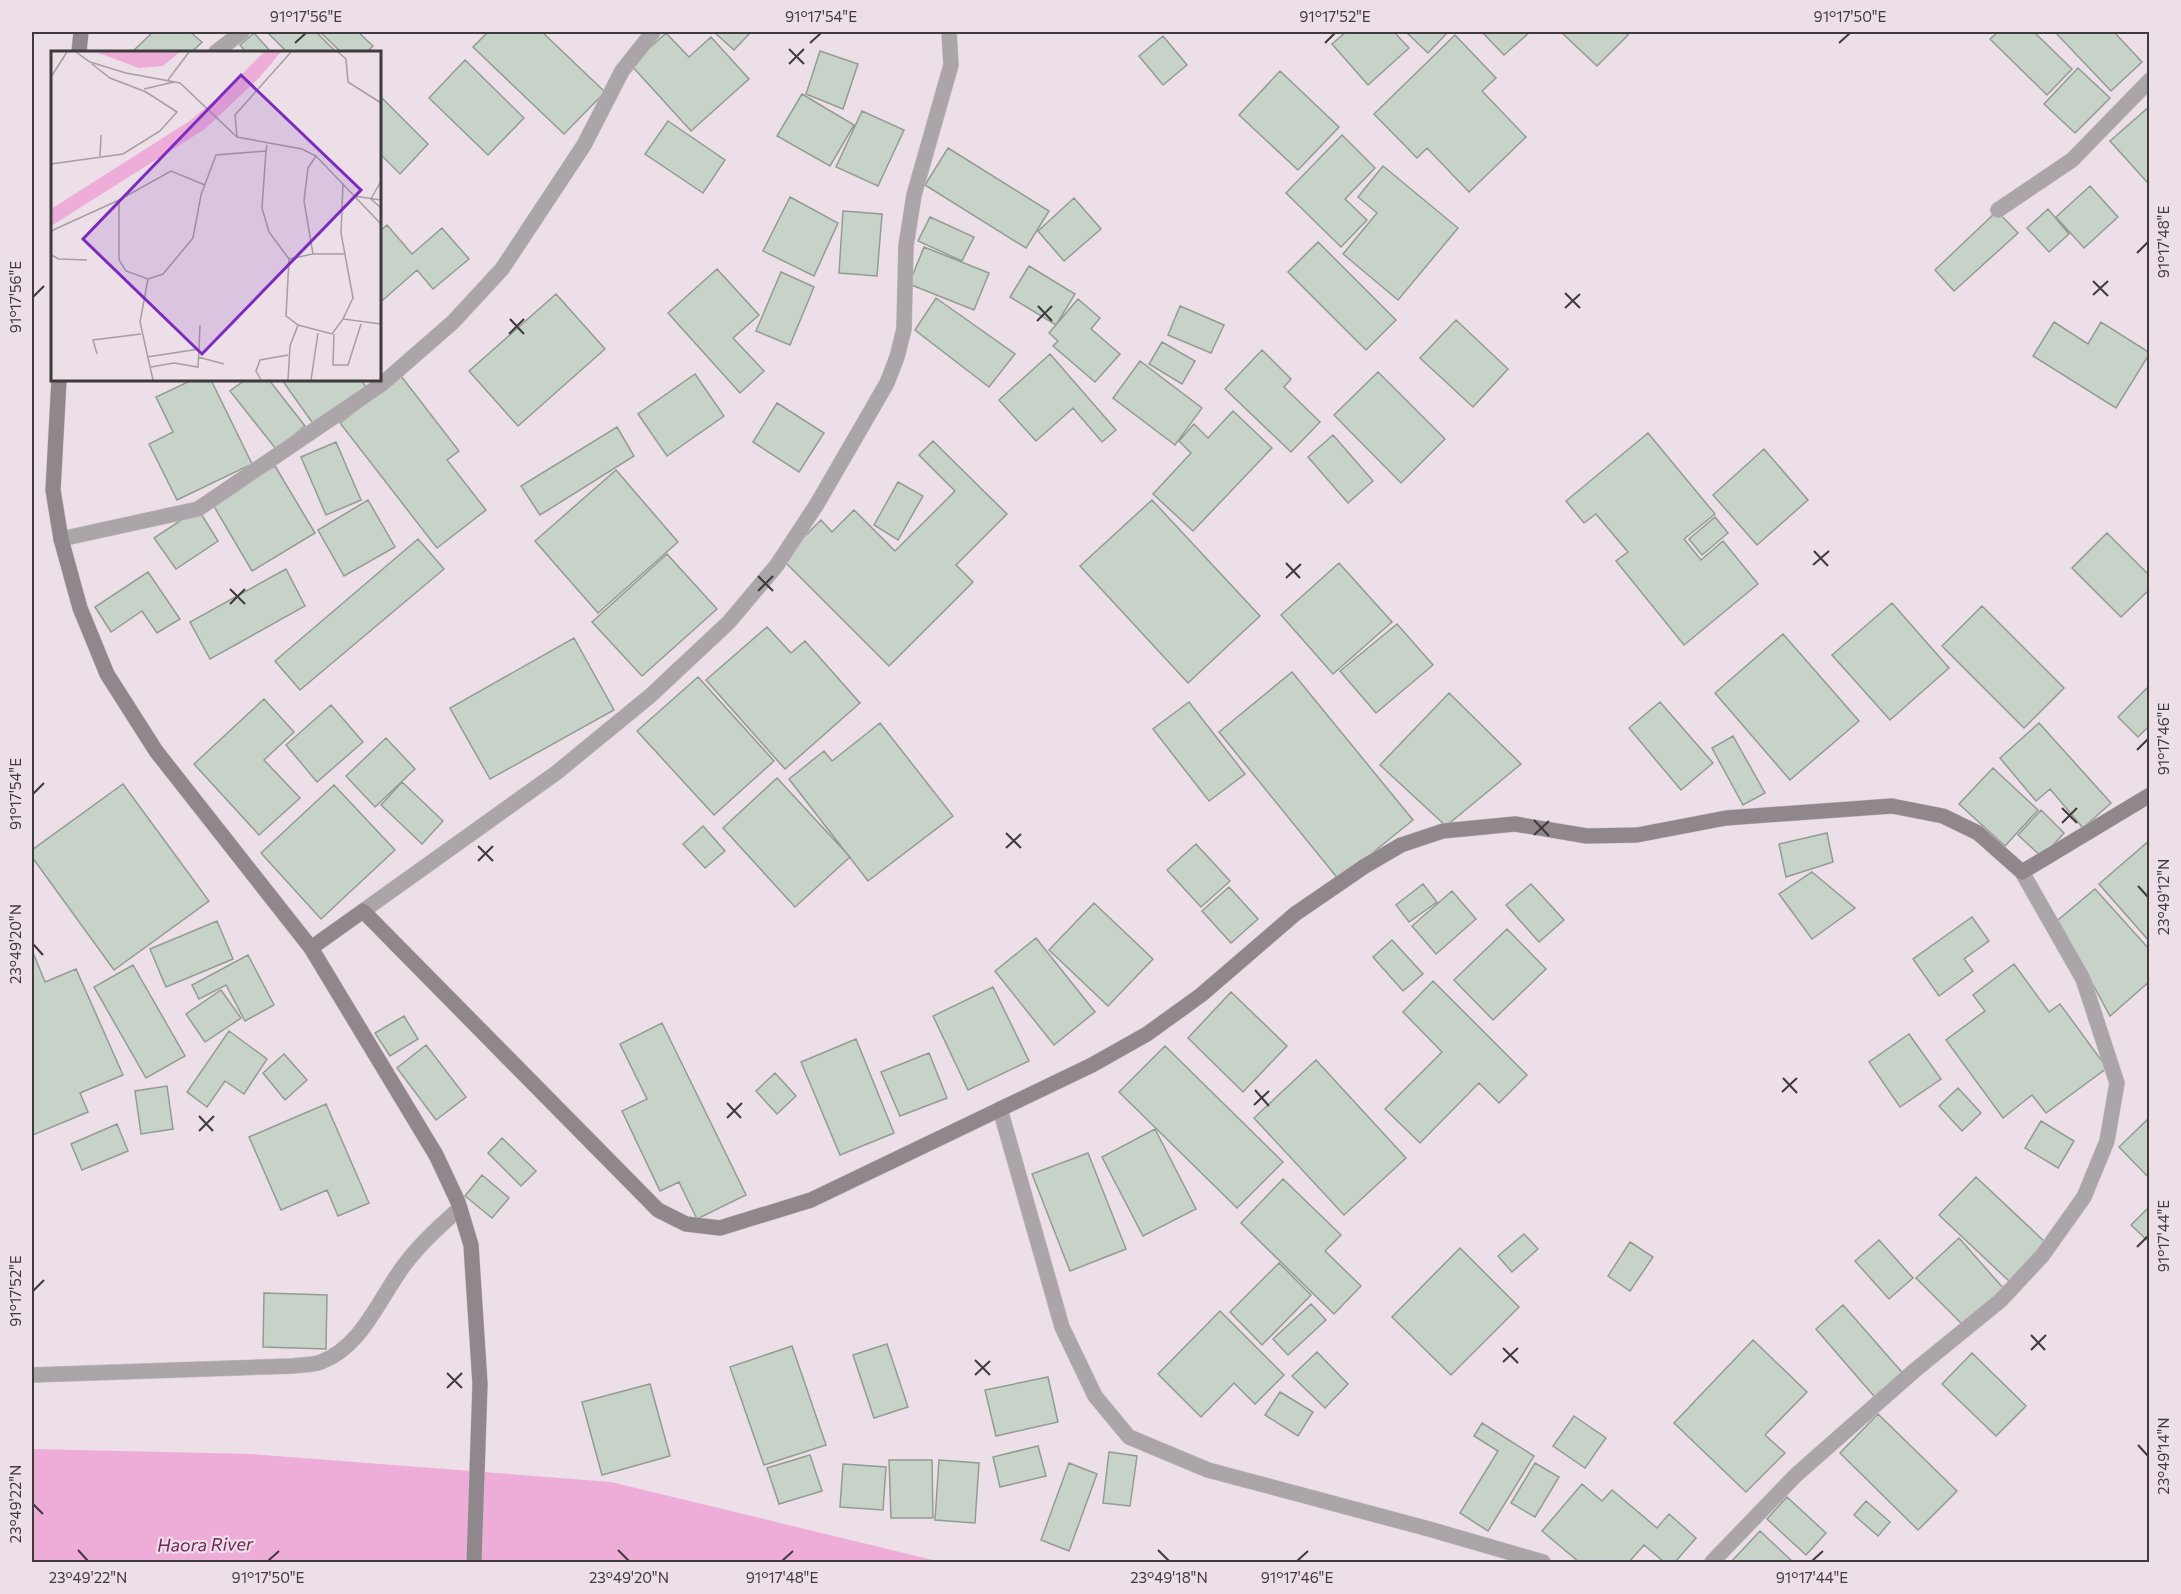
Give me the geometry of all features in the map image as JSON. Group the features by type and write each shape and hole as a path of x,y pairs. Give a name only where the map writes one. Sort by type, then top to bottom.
{"street":[{"path":"79,51 81,32"},
{"path":"217,51 242,32"},
{"path":"61,538 198,509 382,384 453,322 502,269 584,145 622,71 653,32"},
{"path":"311,948 556,773 650,696 729,622 783,556 817,504 887,384 897,357 904,329 906,246 914,195 951,65 948,32"},
{"path":"1998,210 2072,160 2150,80"},
{"path":"59,381 54,490 61,538 80,608 107,674 156,751 311,948 436,1155 460,1208 471,1245 480,1384 474,1563"},
{"path":"2022,872 2150,795"},
{"path":"363,911 658,1210 686,1224 720,1228 811,1200 1092,1065 1147,1034 1201,995 1295,914 1401,845 1443,831 1515,824 1587,836 1637,835 1726,818 1892,806 1943,816 1978,833 2022,872 2083,979 2117,1083 2107,1141 2084,1197 2042,1256 2001,1300 1914,1371 1796,1475 1712,1563"},
{"path":"1000,1109 1062,1327 1095,1396 1129,1437 1208,1470 1429,1529 1543,1563"},
{"path":"32,1375 293,1366 320,1363 345,1349 376,1309 404,1265 425,1241 460,1208"}],"water":[{"name":"Haora River","path":"32,1449 252,1454 611,1482 941,1562 32,1562"}],"building":[{"path":"153,32 190,32 202,42 193,51 133,51"},
{"path":"267,32 316,32 335,51 286,51"},
{"path":"320,32 358,32 373,46 368,51 340,51"},
{"path":"488,32 542,32 605,92 564,134 473,47"},
{"path":"714,32 751,32 734,50"},
{"path":"1346,32 1394,32 1409,48 1368,85 1332,44"},
{"path":"1406,32 1448,32 1428,53"},
{"path":"1482,32 1530,32 1504,55"},
{"path":"1561,32 1624,32 1628,35 1597,66"},
{"path":"1998,32 2034,32 2072,69 2047,95 1990,39"},
{"path":"2055,32 2114,32 2142,62 2111,91"},
{"path":"254,33 270,51 245,51 240,45"},
{"path":"666,33 689,57 711,37 749,79 691,131 631,65"},
{"path":"1455,35 1496,78 1482,91 1526,137 1469,192 1427,148 1417,158 1374,114"},
{"path":"1163,36 1187,65 1163,85 1139,56"},
{"path":"820,51 858,64 843,109 806,94"},
{"path":"465,60 524,118 488,155 429,98"},
{"path":"2078,68 2110,98 2075,133 2044,104"},
{"path":"1280,71 1339,127 1298,170 1239,115"},
{"path":"802,94 854,125 830,166 777,136"},
{"path":"381,97 428,144 400,174 381,155"},
{"path":"2150,106 2150,180 2147,182 2110,141"},
{"path":"862,111 904,130 878,186 836,167"},
{"path":"668,121 725,160 703,193 645,154"},
{"path":"1342,135 1375,168 1345,199 1367,220 1341,247 1286,193"},
{"path":"948,148 1049,211 1026,248 925,185"},
{"path":"1383,166 1458,228 1398,300 1343,254 1377,213 1358,197"},
{"path":"2090,186 2118,217 2084,248 2056,217"},
{"path":"790,197 838,223 814,276 763,251"},
{"path":"1074,198 1101,229 1064,261 1038,231"},
{"path":"2048,209 2069,234 2049,252 2027,228"},
{"path":"843,211 882,214 877,276 839,273"},
{"path":"1997,211 2018,233 1954,291 1935,270"},
{"path":"930,217 974,237 962,261 918,241"},
{"path":"387,225 412,254 442,228 469,259 433,289 417,270 383,300 381,297 381,230"},
{"path":"1318,242 1396,320 1366,350 1288,272"},
{"path":"924,247 989,273 974,310 909,284"},
{"path":"1029,266 1075,294 1056,325 1010,297"},
{"path":"717,269 759,315 733,338 764,371 740,393 668,313"},
{"path":"781,272 814,287 790,345 756,331"},
{"path":"556,294 605,349 518,426 469,371"},
{"path":"936,298 1015,354 989,387 915,330"},
{"path":"1078,299 1100,318 1091,329 1120,354 1095,382 1053,346 1058,341 1049,333"},
{"path":"1180,306 1224,325 1211,353 1168,335"},
{"path":"1456,320 1508,369 1473,407 1420,358"},
{"path":"2054,322 2088,344 2101,322 2150,353 2116,408 2033,356"},
{"path":"1162,342 1195,361 1182,384 1149,364"},
{"path":"1262,350 1291,379 1284,387 1320,422 1291,452 1225,389"},
{"path":"1050,354 1116,430 1102,442 1073,408 1036,441 999,400"},
{"path":"1140,361 1202,408 1175,445 1113,398"},
{"path":"1378,372 1445,439 1401,483 1334,415"},
{"path":"695,374 724,416 667,456 638,414"},
{"path":"401,376 459,451 447,460 486,510 437,548 340,423"},
{"path":"190,381 211,381 252,464 177,500 149,444 173,432 156,397"},
{"path":"244,381 270,381 305,426 276,449 230,391"},
{"path":"283,381 362,381 367,388 314,425"},
{"path":"777,403 824,433 799,472 753,442"},
{"path":"1233,411 1272,448 1193,531 1153,494 1191,453 1179,441 1194,424 1208,438"},
{"path":"617,427 634,456 540,515 521,486"},
{"path":"1648,433 1715,514 1684,539 1701,560 1723,541 1758,584 1684,645 1616,561 1628,552 1596,514 1584,523 1566,501"},
{"path":"1333,435 1373,481 1348,503 1308,457"},
{"path":"933,441 1007,514 956,565 973,582 889,666 782,559 821,520 832,532 854,510 895,551 955,491 919,455"},
{"path":"336,442 361,500 326,515 301,457"},
{"path":"1764,449 1808,500 1757,545 1713,495"},
{"path":"275,466 315,533 252,571 212,503"},
{"path":"616,470 678,542 598,613 535,541"},
{"path":"898,482 923,496 898,540 874,525"},
{"path":"368,500 395,547 344,576 318,530"},
{"path":"1152,500 1260,616 1188,683 1080,566"},
{"path":"198,509 218,541 176,569 154,538"},
{"path":"1715,517 1728,533 1702,555 1689,539"},
{"path":"2107,533 2150,576 2150,589 2121,617 2072,568"},
{"path":"418,539 444,569 300,690 275,661"},
{"path":"667,554 717,609 642,676 592,622"},
{"path":"1339,563 1392,622 1333,674 1281,615"},
{"path":"286,569 305,606 210,659 190,622"},
{"path":"148,572 180,619 157,633 142,611 111,632 95,607"},
{"path":"1892,603 1949,668 1890,720 1832,655"},
{"path":"1982,606 2064,688 2024,728 1942,646"},
{"path":"1397,624 1433,665 1376,713 1340,671"},
{"path":"767,627 791,653 805,641 860,703 785,769 706,680"},
{"path":"1783,634 1859,721 1790,780 1715,693"},
{"path":"574,638 614,710 490,779 450,708"},
{"path":"1292,672 1413,820 1339,880 1219,732"},
{"path":"698,677 774,761 714,815 637,731"},
{"path":"2148,687 2150,689 2150,725 2138,737 2118,717"},
{"path":"1449,693 1521,764 1446,826 1380,765"},
{"path":"264,699 294,732 264,760 300,798 259,835 194,764"},
{"path":"1189,702 1245,774 1209,801 1153,729"},
{"path":"1660,702 1713,763 1681,790 1629,728"},
{"path":"331,705 363,742 317,782 286,745"},
{"path":"880,723 953,816 868,881 789,779 824,751 832,761"},
{"path":"2039,723 2111,803 2083,828 2050,789 2036,801 2000,758"},
{"path":"1733,736 1765,793 1743,805 1712,748"},
{"path":"386,738 415,769 375,807 346,776"},
{"path":"1993,768 2038,810 2005,846 1959,804"},
{"path":"777,778 850,857 795,907 723,828"},
{"path":"402,782 443,821 422,844 381,805"},
{"path":"123,784 209,901 114,970 32,857 32,850"},
{"path":"334,785 395,850 321,919 261,853"},
{"path":"2041,810 2064,833 2042,857 2018,835"},
{"path":"703,826 725,851 705,868 683,844"},
{"path":"1827,833 1833,862 1786,877 1779,844"},
{"path":"2150,840 2150,942 2099,884"},
{"path":"1196,844 1230,881 1201,907 1167,870"},
{"path":"1812,872 1855,908 1812,939 1779,894"},
{"path":"1423,884 1437,902 1409,922 1396,905"},
{"path":"1531,884 1564,920 1539,942 1506,905"},
{"path":"1229,887 1258,919 1231,943 1202,911"},
{"path":"2095,889 2150,950 2150,981 2110,1016 2058,920"},
{"path":"1452,891 1476,919 1436,954 1412,926"},
{"path":"1094,903 1153,959 1108,1006 1049,950"},
{"path":"1972,917 1989,941 1964,959 1973,971 1939,996 1913,959"},
{"path":"217,921 233,959 166,987 150,949"},
{"path":"1507,929 1546,969 1493,1020 1454,980"},
{"path":"1036,938 1095,1012 1054,1045 995,971"},
{"path":"1392,940 1423,974 1403,991 1373,957"},
{"path":"32,950 45,982 76,969 123,1075 80,1093 88,1112 33,1135"},
{"path":"248,955 274,1005 245,1021 226,985 199,999 192,985"},
{"path":"2014,964 2049,1012 2060,1004 2107,1068 2046,1113 2032,1095 2003,1118 1946,1040 1985,1011 1973,995"},
{"path":"133,965 185,1056 146,1078 94,987"},
{"path":"1433,981 1527,1075 1499,1103 1479,1083 1420,1143 1385,1109 1442,1052 1403,1012"},
{"path":"993,987 1029,1061 968,1090 933,1016"},
{"path":"221,990 241,1018 205,1042 186,1014"},
{"path":"1231,992 1287,1046 1243,1092 1188,1038"},
{"path":"404,1016 418,1039 390,1056 375,1033"},
{"path":"662,1023 746,1195 697,1219 679,1182 660,1191 622,1111 647,1099 620,1044"},
{"path":"229,1031 267,1059 244,1094 225,1081 207,1107 187,1092"},
{"path":"1909,1034 1941,1079 1900,1107 1869,1062"},
{"path":"856,1039 894,1133 840,1155 801,1062"},
{"path":"426,1045 466,1097 436,1120 397,1068"},
{"path":"1165,1046 1283,1162 1237,1208 1119,1092"},
{"path":"929,1053 947,1098 900,1116 881,1072"},
{"path":"284,1054 307,1080 285,1100 263,1073"},
{"path":"1316,1060 1406,1158 1344,1215 1254,1118"},
{"path":"775,1073 796,1096 777,1114 756,1091"},
{"path":"167,1086 173,1129 141,1134 135,1091"},
{"path":"1958,1088 1981,1113 1962,1131 1939,1106"},
{"path":"326,1104 369,1203 338,1216 327,1190 281,1210 249,1137"},
{"path":"2150,1117 2150,1179 2119,1147"},
{"path":"2041,1121 2074,1141 2058,1168 2025,1148"},
{"path":"117,1124 128,1151 82,1170 71,1144"},
{"path":"1155,1129 1196,1209 1143,1236 1102,1157"},
{"path":"502,1138 536,1171 521,1186 488,1153"},
{"path":"1088,1153 1126,1249 1070,1271 1032,1174"},
{"path":"482,1175 509,1198 492,1218 465,1196"},
{"path":"1976,1177 2045,1242 2009,1281 1939,1215"},
{"path":"1283,1179 1341,1235 1325,1251 1361,1286 1334,1314 1241,1223"},
{"path":"2150,1206 2150,1243 2131,1225"},
{"path":"1524,1234 1538,1249 1512,1272 1498,1256"},
{"path":"1959,1238 2004,1289 1962,1324 1916,1278"},
{"path":"1879,1240 1913,1278 1889,1299 1855,1261"},
{"path":"1630,1242 1653,1257 1630,1291 1608,1276"},
{"path":"1460,1248 1519,1307 1451,1375 1392,1317"},
{"path":"1279,1263 1311,1295 1262,1345 1230,1312"},
{"path":"264,1293 327,1295 326,1349 263,1347"},
{"path":"1311,1304 1326,1320 1288,1355 1273,1339"},
{"path":"1843,1305 1907,1378 1879,1402 1816,1329"},
{"path":"1220,1311 1284,1375 1255,1404 1234,1383 1201,1417 1158,1374"},
{"path":"1753,1340 1807,1392 1765,1435 1785,1453 1746,1492 1674,1423"},
{"path":"887,1344 908,1407 874,1418 853,1355"},
{"path":"792,1346 826,1445 764,1465 730,1367"},
{"path":"1317,1352 1348,1384 1325,1408 1292,1376"},
{"path":"1972,1353 2026,1406 1996,1436 1942,1384"},
{"path":"1048,1377 1058,1422 996,1436 985,1390"},
{"path":"650,1384 670,1456 602,1475 582,1402"},
{"path":"1280,1392 1313,1412 1298,1436 1265,1415"},
{"path":"1878,1414 1957,1491 1918,1530 1840,1453"},
{"path":"1574,1416 1606,1438 1585,1468 1553,1446"},
{"path":"1482,1423 1534,1456 1488,1531 1460,1513 1498,1451 1474,1436"},
{"path":"1038,1446 1046,1476 1000,1487 993,1457"},
{"path":"1109,1452 1137,1456 1130,1506 1103,1503"},
{"path":"810,1455 822,1491 779,1504 767,1468"},
{"path":"889,1460 932,1460 933,1518 891,1518"},
{"path":"939,1460 979,1463 975,1523 935,1520"},
{"path":"1069,1463 1097,1474 1069,1551 1041,1540"},
{"path":"1535,1463 1559,1477 1535,1517 1511,1503"},
{"path":"843,1464 886,1467 883,1510 840,1507"},
{"path":"1582,1484 1602,1501 1612,1490 1657,1528 1669,1514 1696,1538 1675,1562 1664,1562 1644,1545 1629,1562 1579,1562 1542,1531"},
{"path":"1787,1497 1826,1533 1806,1555 1767,1519"},
{"path":"1866,1501 1890,1522 1878,1536 1854,1515"},
{"path":"1760,1531 1793,1562 1731,1562"}]}
